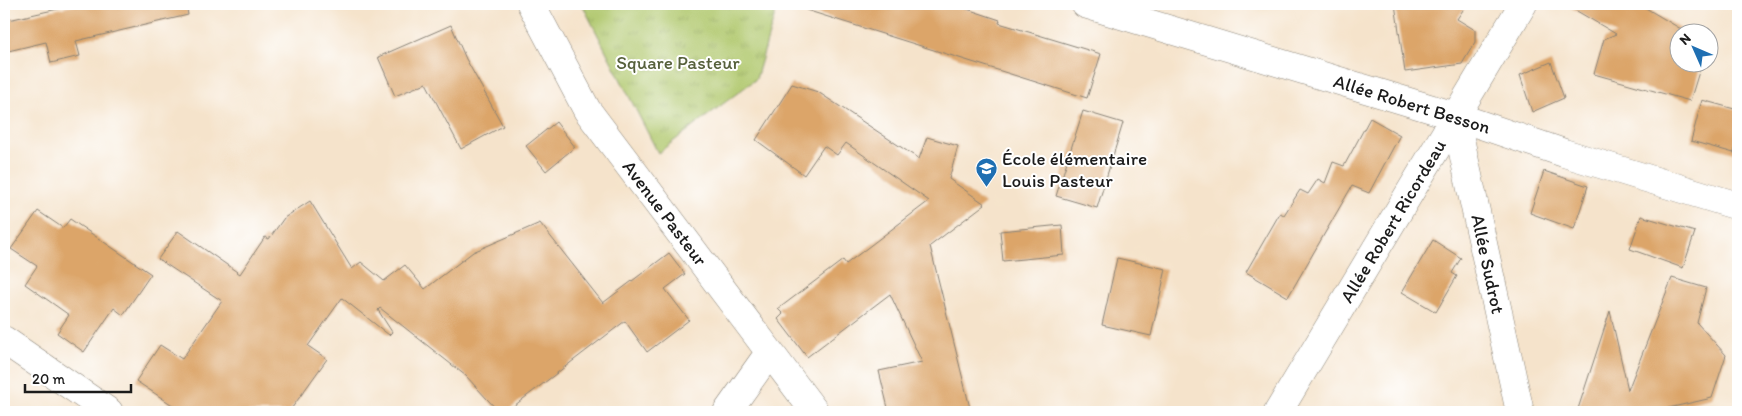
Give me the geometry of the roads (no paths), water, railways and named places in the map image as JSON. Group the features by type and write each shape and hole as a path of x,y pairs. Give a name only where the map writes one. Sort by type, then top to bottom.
{"street":[{"name":"Avenue Pasteur","path":"531,4 587,110 815,412"},
{"name":"Allée Robert Besson","path":"1085,4 1456,116 1564,153 1738,206"},
{"name":"Allée Robert Ricordeau","path":"1278,412 1523,4"},
{"name":"Allée Sudrot","path":"1456,116 1520,412"},
{"path":"4,340 109,412"},
{"path":"727,412 770,353"}],"place":[{"name":"École élémentaire Louis Pasteur","path":"986,188"}],"park label":[{"name":"Square Pasteur","path":"678,62"}]}
